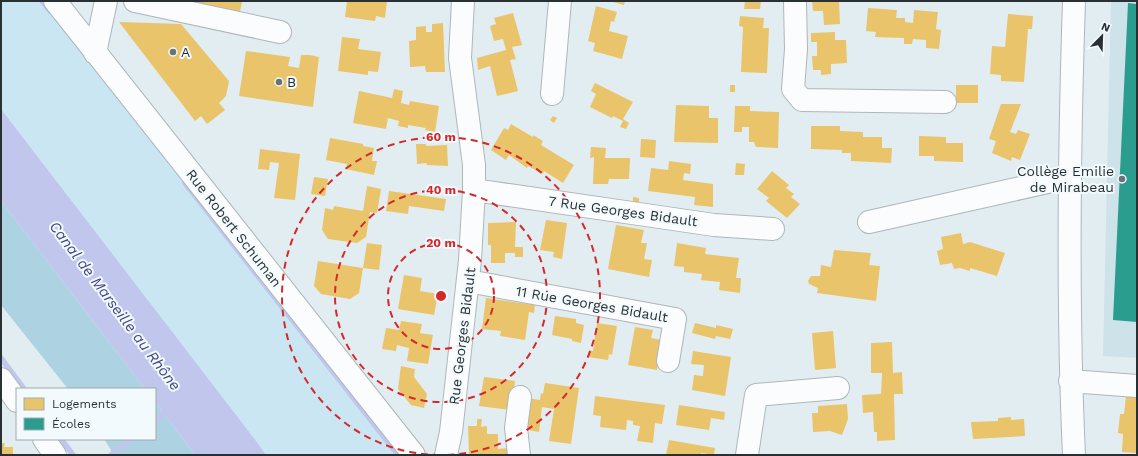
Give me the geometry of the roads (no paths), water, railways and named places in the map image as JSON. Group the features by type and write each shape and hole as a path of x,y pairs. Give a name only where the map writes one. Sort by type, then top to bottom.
{"street":[{"name":"Rue Robert Schuman","path":"55,1 414,455"},
{"path":"95,53 106,1"},
{"path":"135,1 280,32"},
{"name":"Rue Georges Bidault","path":"446,455 451,432 468,281 474,190 474,165 460,58 463,1"},
{"path":"552,94 560,1"},
{"path":"795,1 796,49 793,89 802,100 945,102"},
{"path":"1074,1 1070,177 1070,381 1074,455"},
{"path":"869,222 1070,177"},
{"name":"7 Rue Georges Bidault","path":"474,190 714,225 773,229"},
{"name":"11 Rue Georges Bidault","path":"468,281 675,319 668,361"},
{"path":"1,379 16,400"},
{"path":"1070,381 1137,386"},
{"path":"747,455 756,395 838,388"},
{"path":"519,455 516,428 520,398"},
{"path":"45,440 55,455"}],"water":[{"name":"Canal de Marseille au Rhône","path":"1,109 266,455 195,455 156,403 156,388 144,388 1,201"}],"waterway":[{"path":"42,1 50,11"},
{"path":"185,183 398,455"},
{"path":"1,358 23,388"},
{"path":"156,420 169,410"},
{"path":"62,440 73,455"},
{"path":"111,455 130,440"}],"place":[{"name":"A","path":"173,52"},
{"name":"B","path":"279,82"},
{"name":"Collège Emilie de Mirabeau","path":"1122,179"}]}
